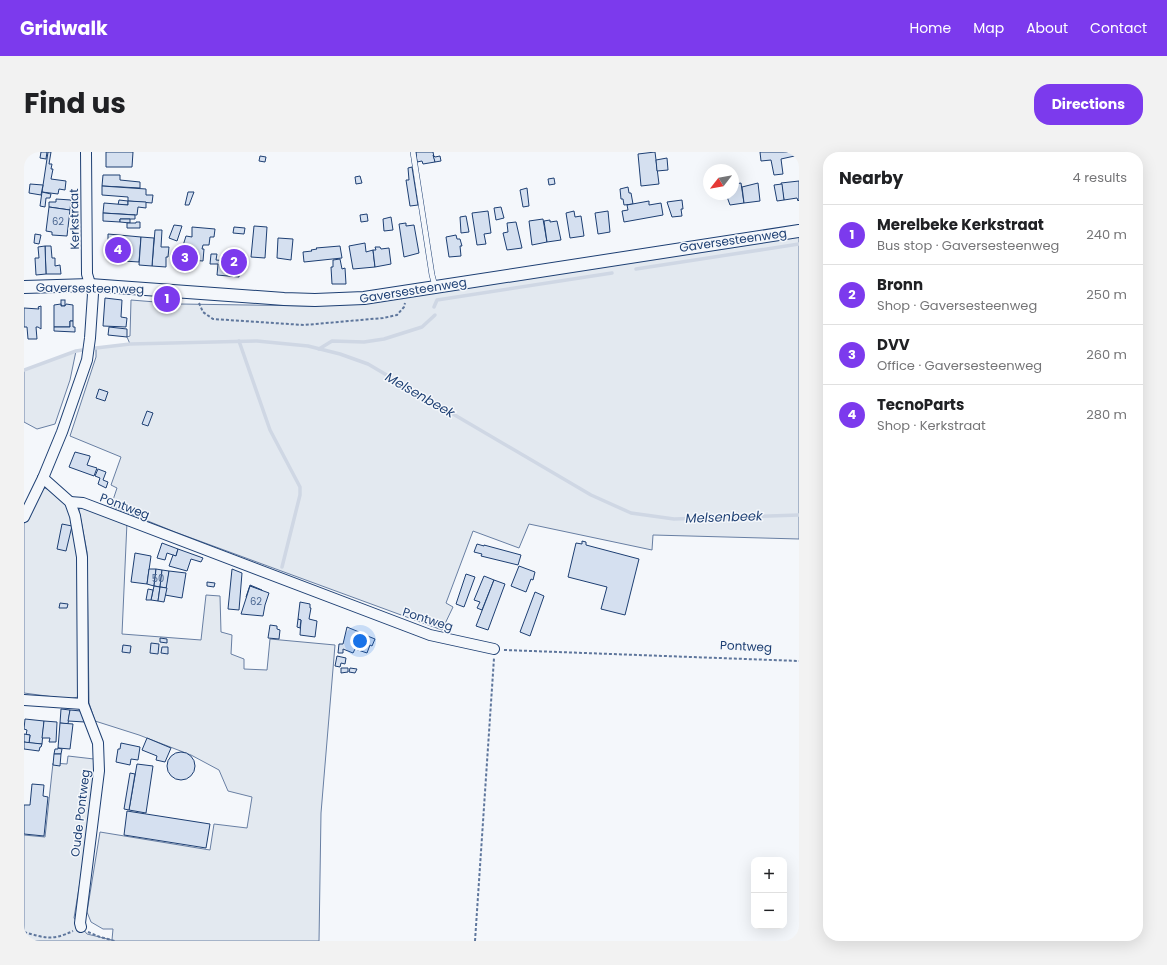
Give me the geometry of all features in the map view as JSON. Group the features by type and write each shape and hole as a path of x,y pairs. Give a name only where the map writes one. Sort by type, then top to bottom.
{"street":[{"name":"Kerkstraat","path":"86,152 87,274 90,285"},
{"name":"Gaversesteenweg","path":"24,287 90,285 284,299 321,300 364,298 799,231"},
{"path":"24,517 43,478 62,432 86,360 90,338 93,294 90,285"},
{"path":"24,700 83,704 82,557 75,516 70,502 43,478"},
{"name":"Pontweg","path":"70,502 83,504 430,635 494,649"},
{"name":"Oude Pontweg","path":"81,927 80,923 99,771 98,743 83,704"}],"lane":[{"path":"413,152 435,287"}],"path":[{"path":"195,292 203,312 213,319 304,325 383,318 397,315 404,307 407,292"},
{"path":"475,941 494,649"},
{"name":"Pontweg","path":"494,649 799,661"},
{"path":"24,932 46,938 53,938 81,927 91,934 114,941"}],"shaded area":[{"path":"799,234 799,539 653,535 652,550 529,524 519,548 473,531 446,603 453,607 442,630 175,532 111,506 117,488 111,485 121,457 70,436 96,357 96,348 130,344 127,337 130,336 131,300 180,304 315,306"},
{"path":"76,351 70,380 55,424 37,429 24,422 24,370"},
{"path":"45,488 51,491 68,506 77,544 79,570 78,697 69,699 24,693 24,524 40,491"},
{"path":"80,506 127,522 122,634 201,640 206,595 220,596 221,632 232,635 231,654 244,659 244,669 267,670 270,639 335,645 321,813 319,941 24,941 24,835 45,837 53,763 67,764 68,756 94,759 96,762 86,846 74,918 87,934 112,940 113,929 103,929 91,922 87,912 100,832 210,850 214,824 247,828 252,797 228,791 219,770 191,755 139,735 95,721 89,703 87,552 79,510"}],"building":[{"path":"41,152 47,152 46,159 40,158"},
{"path":"48,152 51,152 49,164 52,164 51,169 53,169 51,179 66,181 65,190 59,189 58,194 42,192"},
{"path":"106,152 133,152 132,167 106,167"},
{"path":"416,152 433,152 435,162 423,164 422,161 417,162"},
{"path":"655,152 659,184 641,186 638,154"},
{"path":"760,152 799,152 799,155 781,159 783,174 774,175 771,160 761,161"},
{"path":"433,155 435,157 440,156 441,161 435,162"},
{"path":"260,156 266,157 265,162 259,161"},
{"path":"667,158 668,170 657,171 656,160"},
{"path":"412,167 418,205 410,206 406,180 409,180 408,168"},
{"path":"103,175 120,175 120,180 140,182 140,188 102,186"},
{"path":"360,176 362,183 356,184 355,177"},
{"path":"554,178 555,184 549,185 548,179"},
{"path":"799,181 799,200 798,201 797,198 784,200 781,183"},
{"path":"739,183 741,183 744,203 730,205 728,200 739,200"},
{"path":"758,183 760,201 744,203 742,187"},
{"path":"30,184 43,185 41,195 29,193"},
{"path":"782,184 784,200 777,201 774,185"},
{"path":"102,186 146,189 146,195 153,195 152,203 128,201 128,197 102,195"},
{"path":"628,187 633,204 624,205 623,199 621,199 620,189"},
{"path":"527,188 529,206 523,207 520,190"},
{"path":"42,192 51,194 50,198 46,198 45,207 40,206"},
{"path":"188,192 194,192 189,205 185,205"},
{"path":"56,199 71,200 70,210 49,207 49,202 56,202"},
{"path":"119,200 128,201 128,205 118,205"},
{"path":"682,200 682,216 672,217 667,202"},
{"path":"128,201 146,202 146,208 138,207 137,215 103,213 104,203 128,205"},
{"path":"649,201 649,205 661,203 663,215 624,222 622,211 628,210 627,205"},
{"path":"49,207 70,210 67,236 52,235 52,232 46,231"},
{"path":"501,207 504,218 496,220 494,208"},
{"path":"488,211 491,233 484,234 486,244 477,245 472,213"},
{"path":"574,211 575,217 581,216 584,236 570,238 566,213"},
{"path":"608,211 610,232 598,234 595,213"},
{"path":"103,213 135,215 135,219 120,219 120,222 103,221"},
{"path":"367,214 368,221 361,222 360,215"},
{"path":"466,216 469,232 461,233 460,217"},
{"path":"391,217 393,230 384,231 383,219"},
{"path":"120,219 130,219 130,223 120,222"},
{"path":"543,219 547,242 532,245 529,221"},
{"path":"550,220 550,222 557,221 561,240 547,242 544,221"},
{"path":"140,222 140,228 127,228 127,223"},
{"path":"516,222 522,248 507,250 503,233 508,232 507,223"},
{"path":"406,223 406,226 414,225 419,253 404,257 399,224"},
{"path":"174,225 182,226 177,241 169,238"},
{"path":"254,226 267,227 265,258 251,257"},
{"path":"192,227 215,229 214,237 210,237 209,245 203,245 203,261 190,260 190,266 177,265 186,236 192,237"},
{"path":"234,227 245,228 244,234 233,233"},
{"path":"155,230 162,230 161,247 169,247 168,257 166,257 166,267 152,266"},
{"path":"35,234 41,235 39,244 34,243"},
{"path":"108,234 141,237 139,262 108,260"},
{"path":"456,235 457,239 460,239 462,246 460,246 461,256 449,257 446,237"},
{"path":"141,237 154,238 152,266 139,265"},
{"path":"278,238 293,239 291,260 277,258"},
{"path":"365,243 366,252 373,250 375,267 353,269 349,246"},
{"path":"45,246 51,246 52,258 55,258 55,266 60,265 61,274 46,274"},
{"path":"45,246 46,274 36,275 35,258 39,258 38,247"},
{"path":"340,246 342,258 304,262 303,252 312,251 311,250 317,249 316,248"},
{"path":"375,247 380,247 381,249 389,248 391,264 375,267 373,250 376,250"},
{"path":"230,251 241,252 239,277 228,276"},
{"path":"211,254 217,254 216,260 229,261 228,276 217,275 218,264 210,264"},
{"path":"340,259 342,269 345,268 346,284 332,284 331,267 333,267 333,260"},
{"path":"105,298 122,300 121,317 127,318 126,327 103,326"},
{"path":"61,300 65,300 65,306 61,306"},
{"path":"61,304 61,306 65,306 66,304 73,305 73,321 70,321 70,327 54,327 54,305"},
{"path":"41,306 41,329 36,327 37,339 28,339 27,327 24,327 24,308 39,309 38,307"},
{"path":"70,321 73,321 75,332 54,331 54,327 70,327"},
{"path":"109,327 127,329 127,337 108,335"},
{"path":"99,389 108,392 105,401 96,398"},
{"path":"147,411 153,413 148,426 142,424"},
{"path":"75,452 90,456 87,465 97,468 94,476 69,467"},
{"path":"98,469 106,472 103,480 108,482 106,488 98,484 100,478 95,476"},
{"path":"62,524 72,526 66,551 57,549"},
{"path":"582,541 586,542 586,545 639,559 625,615 601,609 607,587 568,577 576,543 582,544"},
{"path":"162,543 178,549 176,556 167,553 165,560 157,558"},
{"path":"477,544 521,555 518,565 481,556 482,554 474,552"},
{"path":"178,549 203,558 201,562 191,559 187,571 169,566 173,555 176,556"},
{"path":"135,553 151,556 147,584 131,582"},
{"path":"519,566 535,572 533,580 531,579 526,592 511,586"},
{"path":"149,569 156,569 154,586 147,584"},
{"path":"156,569 162,570 160,587 154,586"},
{"path":"232,569 242,573 239,610 228,609"},
{"path":"162,570 169,571 167,588 160,587"},
{"path":"169,571 186,573 182,598 165,595"},
{"path":"466,574 475,577 464,607 456,604"},
{"path":"484,576 494,580 482,610 477,608 480,602 474,600"},
{"path":"494,580 505,584 488,630 476,626"},
{"path":"207,582 215,583 214,587 207,586"},
{"path":"250,585 262,591 250,586 247,598"},
{"path":"154,586 160,587 158,601 151,600"},
{"path":"250,586 269,593 263,616 241,614"},
{"path":"160,587 167,588 164,602 158,601"},
{"path":"148,589 153,590 151,600 146,600"},
{"path":"535,592 544,596 530,636 520,632"},
{"path":"300,602 310,604 311,608 309,619 317,621 315,637 300,635 301,620 298,619"},
{"path":"60,603 68,604 67,608 59,608"},
{"path":"298,619 301,620 300,628 297,627"},
{"path":"270,625 277,626 277,629 280,630 279,639 268,638"},
{"path":"347,627 362,633 361,635 365,637 365,635 375,639 372,646 370,645 367,653 355,649 353,653 343,649 343,653 338,653 339,644 343,644"},
{"path":"160,638 167,639 167,643 160,642"},
{"path":"151,643 159,644 158,654 150,653"},
{"path":"123,645 131,646 130,653 122,652"},
{"path":"162,647 168,647 168,654 161,653"},
{"path":"337,656 346,658 345,664 341,663 340,667 335,666"},
{"path":"341,668 348,668 348,672 341,673"},
{"path":"350,668 357,669 355,673 349,672"},
{"path":"61,709 70,710 68,724 60,723"},
{"path":"70,710 81,711 85,722 68,721"},
{"path":"25,719 44,721 42,744 29,743 30,735 26,735 27,730 24,729"},
{"path":"44,721 57,722 56,742 49,742 50,738 42,738"},
{"path":"60,723 73,724 70,749 58,748"},
{"path":"24,734 30,735 29,743 24,742"},
{"path":"147,738 171,748 165,762 156,760 157,756 142,750"},
{"path":"24,742 42,744 39,751 24,749"},
{"path":"121,743 140,747 138,760 131,759 130,765 116,762 118,749 120,749"},
{"path":"55,749 62,749 61,754 54,754"},
{"path":"181,752 191,756 195,766 191,776 181,780 171,776 167,766 171,756"},
{"path":"54,754 61,754 60,766 53,765"},
{"path":"137,764 153,766 146,813 129,810"},
{"path":"130,773 135,774 129,810 124,809"},
{"path":"32,784 44,785 43,796 48,797 44,836 24,834 24,805 30,805"},
{"path":"127,811 210,824 206,848 124,835"}],"waterway":[{"path":"636,269 799,244"},
{"path":"434,307 437,300 612,273"},
{"path":"319,349 332,341 364,342 384,339 422,327 435,315"},
{"path":"239,341 270,430 300,487 300,495 282,567"},
{"name":"Melsenbeek","path":"24,370 76,351 130,344 257,341 308,346 340,354 368,364 591,495 631,513 674,519 799,515"}],"place":[{"name":"TecnoParts","path":"118,250"},
{"name":"DVV","path":"185,258"},
{"name":"Bronn","path":"234,262"},
{"name":"Merelbeke Kerkstraat","path":"167,299"}]}
